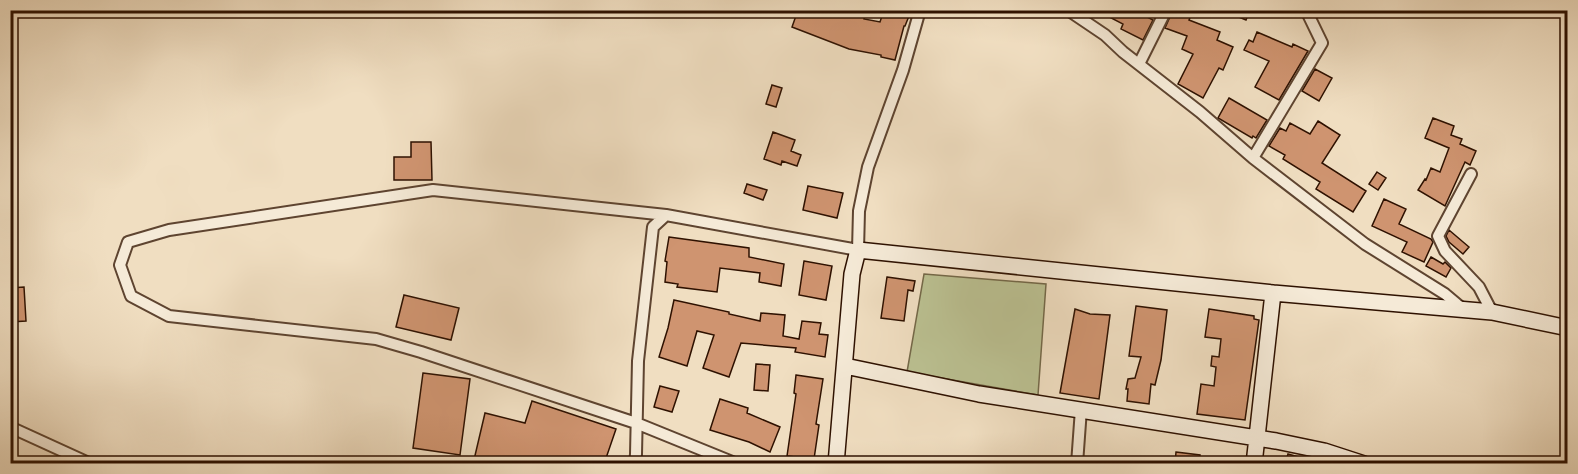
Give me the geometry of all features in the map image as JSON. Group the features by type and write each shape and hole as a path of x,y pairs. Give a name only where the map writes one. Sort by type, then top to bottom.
{"street":[{"path":"836,464 852,274 858,250 859,211 868,167 903,70 920,10"},
{"path":"1139,64 1166,10"},
{"path":"1253,158 1322,43 1306,10"},
{"path":"1072,12 1105,35 1253,158 1365,244 1445,294 1464,310"},
{"path":"1471,174 1438,236 1445,251 1479,287 1492,312"},
{"path":"737,464 636,423 376,339 169,316 131,296 120,265 128,242 169,230 433,190 666,215 858,250 1273,293 1492,312 1568,328"},
{"path":"635,464 638,361 653,227 666,215"},
{"path":"1254,464 1273,293"},
{"path":"845,366 979,393 1257,438 1324,451 1364,464"},
{"path":"1077,464 1081,409"},
{"path":"10,427 91,464"}],"green space":[{"path":"924,274 1046,284 1038,395 907,372"}],"building":[{"path":"798,10 847,10 865,14 864,19 880,22 884,10 892,10 909,16 895,60 849,49 792,27"},
{"path":"1096,10 1134,10 1153,20 1143,40 1121,29 1123,24"},
{"path":"1173,10 1193,10 1189,20 1220,32 1217,40 1233,47 1223,70 1219,68 1203,98 1178,84 1193,54 1182,49 1187,36 1165,28"},
{"path":"1222,10 1250,10 1246,20"},
{"path":"1257,32 1292,47 1293,44 1308,51 1279,100 1255,87 1269,61 1244,50 1249,40 1253,42"},
{"path":"1315,69 1332,78 1319,101 1302,91"},
{"path":"772,85 782,88 776,107 766,104"},
{"path":"1229,98 1267,120 1256,138 1253,136 1252,138 1218,118"},
{"path":"1433,118 1454,126 1451,135 1462,139 1460,144 1476,151 1470,165 1465,162 1445,206 1418,190 1426,180 1431,168 1440,172 1449,148 1425,138"},
{"path":"1318,121 1340,135 1322,163 1366,191 1353,212 1316,189 1320,182 1283,159 1285,155 1269,146 1280,128 1286,131 1290,123 1310,134"},
{"path":"773,132 795,140 791,151 801,155 797,166 782,161 781,165 764,159"},
{"path":"411,142 431,142 432,180 394,180 394,157 411,157"},
{"path":"1377,172 1386,178 1378,190 1369,184"},
{"path":"747,184 767,190 763,200 744,193"},
{"path":"808,186 843,193 837,218 803,210"},
{"path":"1384,199 1406,209 1399,224 1433,242 1424,262 1402,252 1407,242 1372,226"},
{"path":"1449,230 1469,247 1463,254 1449,242 1446,236"},
{"path":"669,237 749,248 749,257 784,264 781,286 759,282 760,273 720,268 717,292 677,287 678,284 665,282 667,262 665,261"},
{"path":"1431,257 1443,264 1445,262 1451,268 1446,277 1426,266"},
{"path":"804,261 832,266 826,300 799,295"},
{"path":"887,277 915,281 913,291 908,290 904,321 881,318"},
{"path":"24,287 26,321 10,322 10,288"},
{"path":"404,295 459,308 451,340 396,327"},
{"path":"674,300 760,321 761,313 785,315 783,336 799,339 802,321 821,323 819,334 828,335 825,357 795,352 796,348 741,343 729,377 703,368 714,335 697,331 687,366 659,357"},
{"path":"1136,306 1167,310 1161,360 1155,385 1151,384 1149,404 1127,401 1128,379 1135,378 1141,357 1129,356"},
{"path":"1075,309 1090,314 1110,315 1099,399 1060,393"},
{"path":"1209,309 1254,316 1254,319 1259,320 1245,420 1197,414 1201,384 1214,386 1216,367 1211,366 1212,356 1219,357 1221,339 1205,337"},
{"path":"756,364 770,365 768,391 754,390"},
{"path":"423,373 470,379 460,455 413,448"},
{"path":"796,375 823,379 816,424 819,425 814,459 787,456 796,394 794,393"},
{"path":"660,386 679,391 672,412 654,407"},
{"path":"720,399 748,408 747,413 780,427 770,452 749,442 710,430"},
{"path":"532,401 616,429 604,464 473,464 485,413 525,423"},
{"path":"1176,452 1200,455 1199,464 1175,464"},
{"path":"1288,454 1313,461 1312,464 1285,464"}]}
